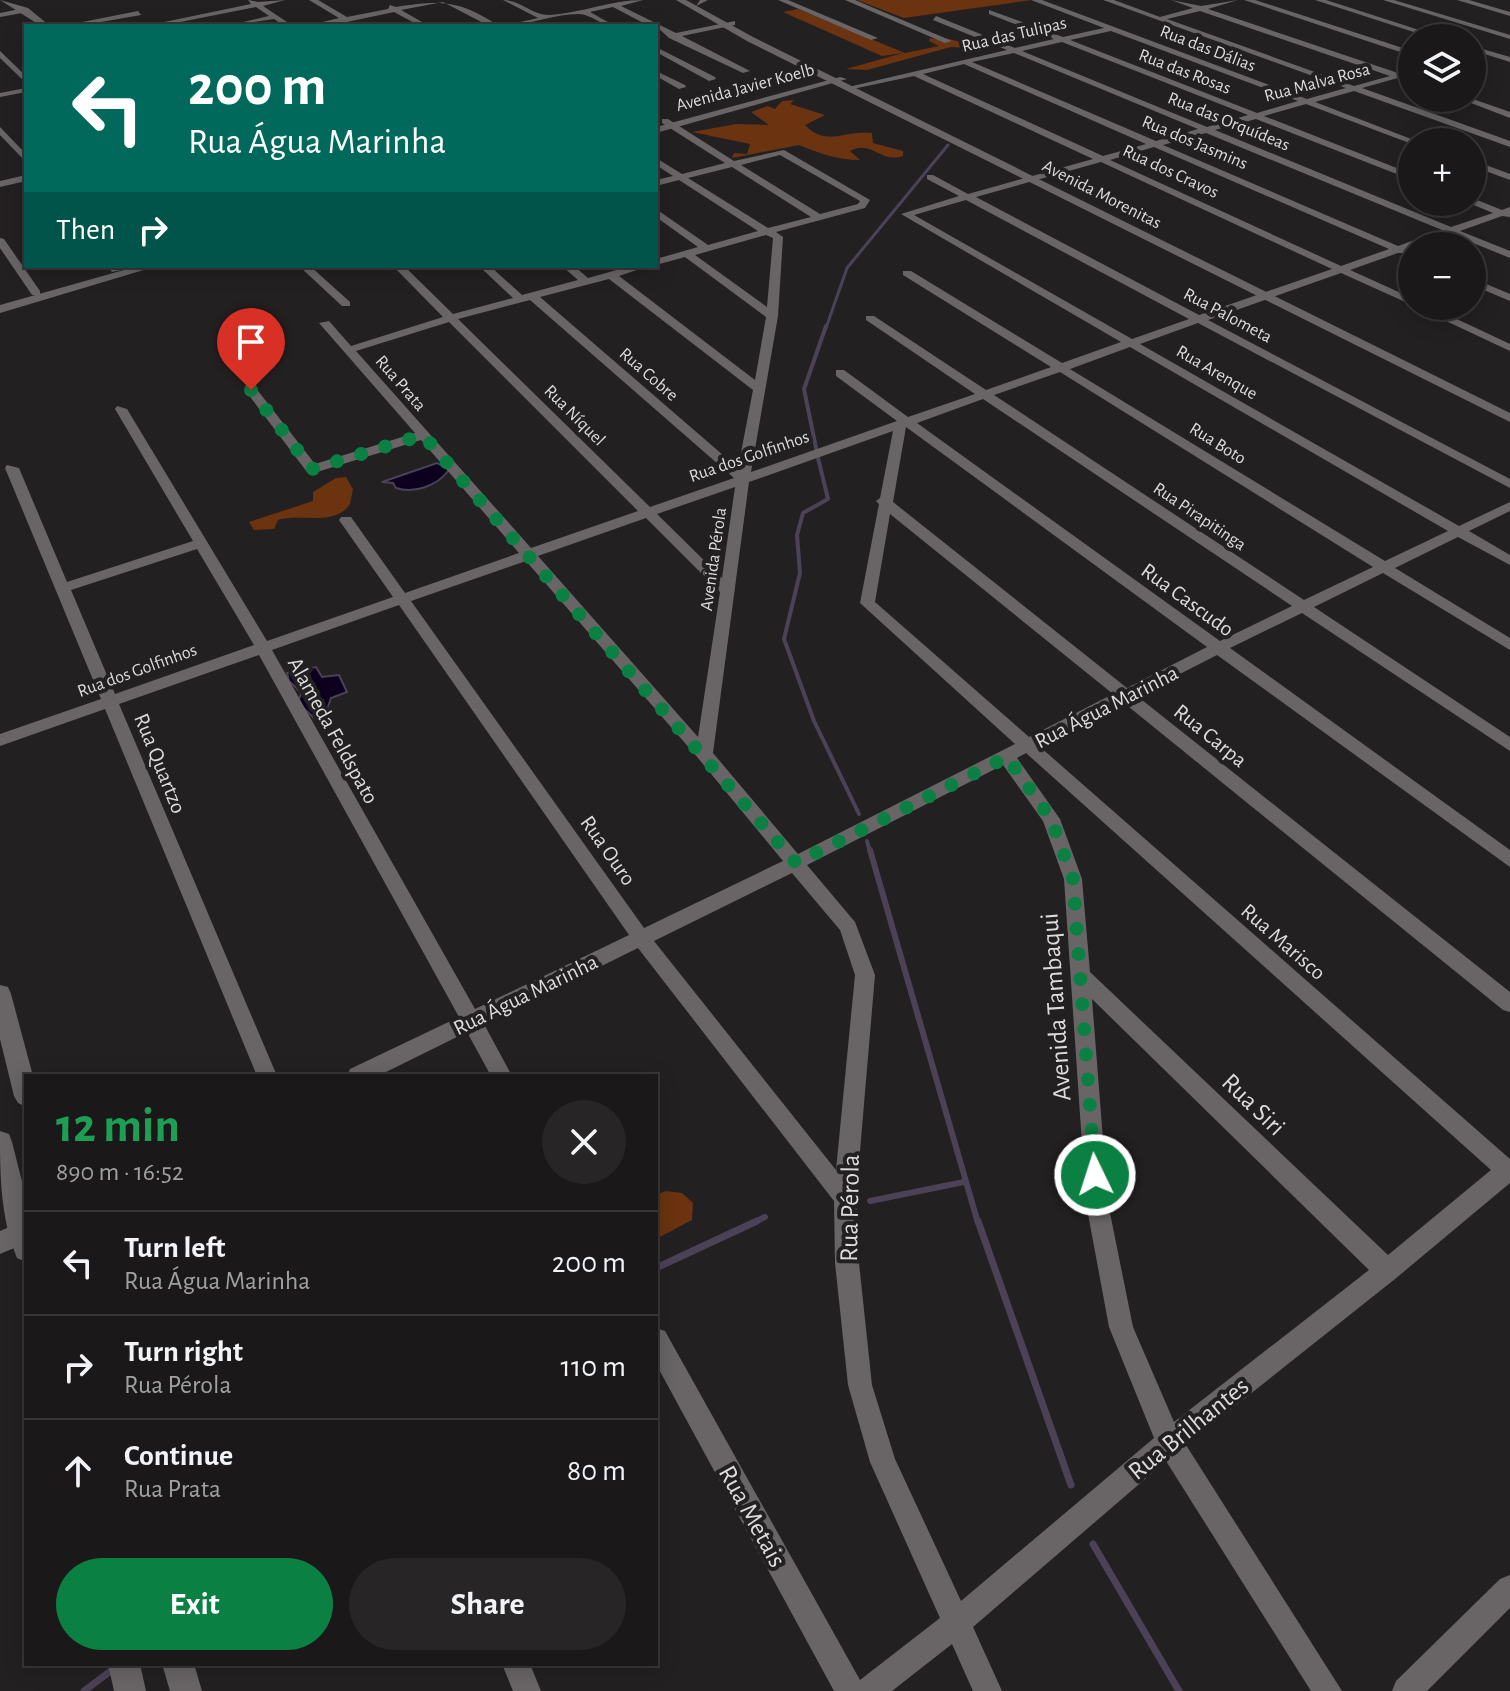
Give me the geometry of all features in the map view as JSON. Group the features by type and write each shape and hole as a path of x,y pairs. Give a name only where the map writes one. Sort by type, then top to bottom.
{"main road":[{"path":"2,0 25,10 43,24"},
{"name":"Avenida Morenitas","path":"680,0 1270,294 1510,418"},
{"name":"Avenida Morenitas","path":"698,1 728,24"},
{"name":"Avenida Javier Koelb","path":"662,125 842,82"},
{"path":"0,306 114,268"},
{"path":"0,306 143,268"},
{"name":"Avenida Morenitas","path":"1270,294 1510,408"},
{"path":"0,994 24,1088"},
{"path":"0,1142 19,1239"},
{"path":"124,1666 130,1691"}],"street":[{"path":"158,24 253,2 281,0"},
{"path":"313,0 353,24"},
{"path":"377,0 421,24"},
{"path":"320,24 444,0 491,24"},
{"path":"507,0 564,24"},
{"path":"572,0 608,24"},
{"path":"526,24 634,0"},
{"path":"782,0 874,38"},
{"path":"849,0 948,41"},
{"name":"Rua das Dálias","path":"1035,0 1398,136"},
{"path":"1107,0 1510,144"},
{"path":"1175,0 1398,76"},
{"name":"Rua das Tulipas","path":"842,82 915,73 1234,0"},
{"path":"1248,0 1398,49"},
{"path":"1319,0 1398,25"},
{"path":"1387,0 1510,37"},
{"path":"1461,0 1510,14"},
{"path":"253,2 286,24"},
{"path":"614,5 652,24"},
{"path":"0,15 25,10"},
{"name":"Rua das Rosas","path":"992,12 1398,172"},
{"path":"77,24 138,13"},
{"path":"240,24 275,17"},
{"name":"Rua das Orquídeas","path":"936,18 1510,255"},
{"path":"658,39 728,24"},
{"path":"658,27 746,71"},
{"path":"1486,48 1510,43"},
{"path":"658,50 712,79"},
{"path":"0,53 24,79"},
{"path":"1486,54 1510,60"},
{"name":"Rua dos Jasmins","path":"965,62 1398,249"},
{"name":"Rua dos Cravos","path":"915,73 1398,296"},
{"path":"658,74 682,87"},
{"name":"Rua Malva Rosa","path":"906,214 1398,76"},
{"path":"0,95 24,90"},
{"path":"1486,106 1510,115"},
{"path":"662,125 733,164 819,218"},
{"path":"0,130 24,157"},
{"path":"658,182 781,152 865,200 862,206 658,261"},
{"path":"658,162 755,226 770,231"},
{"path":"1486,168 1510,177"},
{"name":"Rua Palometa","path":"930,177 1510,484"},
{"path":"0,184 24,178"},
{"path":"1486,206 1508,213"},
{"path":"658,213 707,249"},
{"name":"Rua dos Golfinhos","path":"1445,232 1508,213"},
{"name":"Rua Arenque","path":"906,214 1510,561"},
{"name":"Avenida Pérola","path":"704,754 743,479 772,316 778,237 770,231"},
{"path":"0,241 36,293"},
{"name":"Rua dos Golfinhos","path":"0,740 1398,249"},
{"path":"687,254 772,316"},
{"path":"306,268 346,304"},
{"name":"Rua Níquel","path":"400,268 726,590"},
{"name":"Rua Cobre","path":"487,268 743,479"},
{"path":"570,268 586,281"},
{"path":"349,350 451,318 636,268"},
{"name":"Rua Boto","path":"907,273 1510,645"},
{"path":"611,275 758,388"},
{"path":"1486,287 1510,298"},
{"name":"Rua Pirapitinga","path":"870,318 1510,745"},
{"path":"1450,320 1510,348"},
{"name":"Rua Prata","path":"325,323 704,754"},
{"name":"Rua Cascudo","path":"840,373 904,425 1510,860"},
{"path":"251,390 312,469 423,435"},
{"name":"Alameda Feldspato","path":"121,409 263,647 501,1074"},
{"name":"Avenida Tambaqui","path":"904,425 883,501 867,603 1017,752 1051,819 1073,879 1097,1203 1121,1327 1169,1442 1328,1691"},
{"name":"Rua Quartzo","path":"12,468 266,1074"},
{"name":"Rua Carpa","path":"883,501 1510,1004"},
{"name":"Rua Água Marinha","path":"361,1074 796,863 1218,648 1510,506"},
{"name":"Rua Ouro","path":"346,520 641,938 845,1198"},
{"path":"63,588 202,543"},
{"name":"Rua Marisco","path":"1017,752 1509,1170"},
{"name":"Rua Pérola","path":"704,754 848,927 865,975 845,1198 847,1263 860,1385 883,1462 988,1691"},
{"name":"Rua Siri","path":"1082,977 1387,1271"},
{"name":"Rua Brilhantes","path":"869,1691 957,1623 1169,1442 1387,1271 1509,1170"},
{"name":"Rua Metais","path":"658,1344 850,1691"},
{"path":"1406,1691 1510,1589"},
{"path":"517,1666 527,1691"}],"shaded area":[{"path":"857,0 1032,0 904,18"},
{"path":"798,9 905,53 939,46 929,41 930,38 951,42 932,35 965,43 961,46 966,48 951,47 867,70 846,69 903,53 882,56 783,12"},
{"path":"794,100 790,104 825,115 805,125 813,132 829,137 872,133 873,143 903,151 903,156 889,157 871,149 858,148 850,151 860,160 852,160 828,156 799,145 732,158 734,153 747,154 750,144 692,132 736,124 769,125 751,112 767,106 775,109 782,101"},
{"path":"437,463 449,470 425,487 403,490 393,483 382,482"},
{"path":"346,477 353,489 350,504 336,515 278,520 274,529 254,530 249,522 313,501 313,492 336,478"},
{"path":"316,667 322,677 339,675 347,692 331,698 325,715 314,718 297,702 302,693 289,681 287,673"},
{"path":"666,1191 682,1193 693,1203 692,1220 658,1238 658,1194"}],"waterway":[{"path":"826,328 847,268 948,145"},
{"path":"816,448 804,389 826,326"},
{"path":"818,458 828,499 803,513 797,535 800,573 784,639 814,721 859,814"},
{"path":"867,841 870,852"},
{"path":"870,850 978,1223"},
{"path":"870,1201 964,1182"},
{"path":"757,1221 765,1217"},
{"path":"658,1267 757,1221"},
{"path":"753,1223 757,1221"},
{"path":"978,1221 1071,1485"},
{"path":"1093,1544 1179,1691"},
{"path":"84,1691 117,1666"}],"route":[{"path":"251,390 312,469 423,435 796,863 1007,757 1051,819 1073,879 1095,1175"}]}
